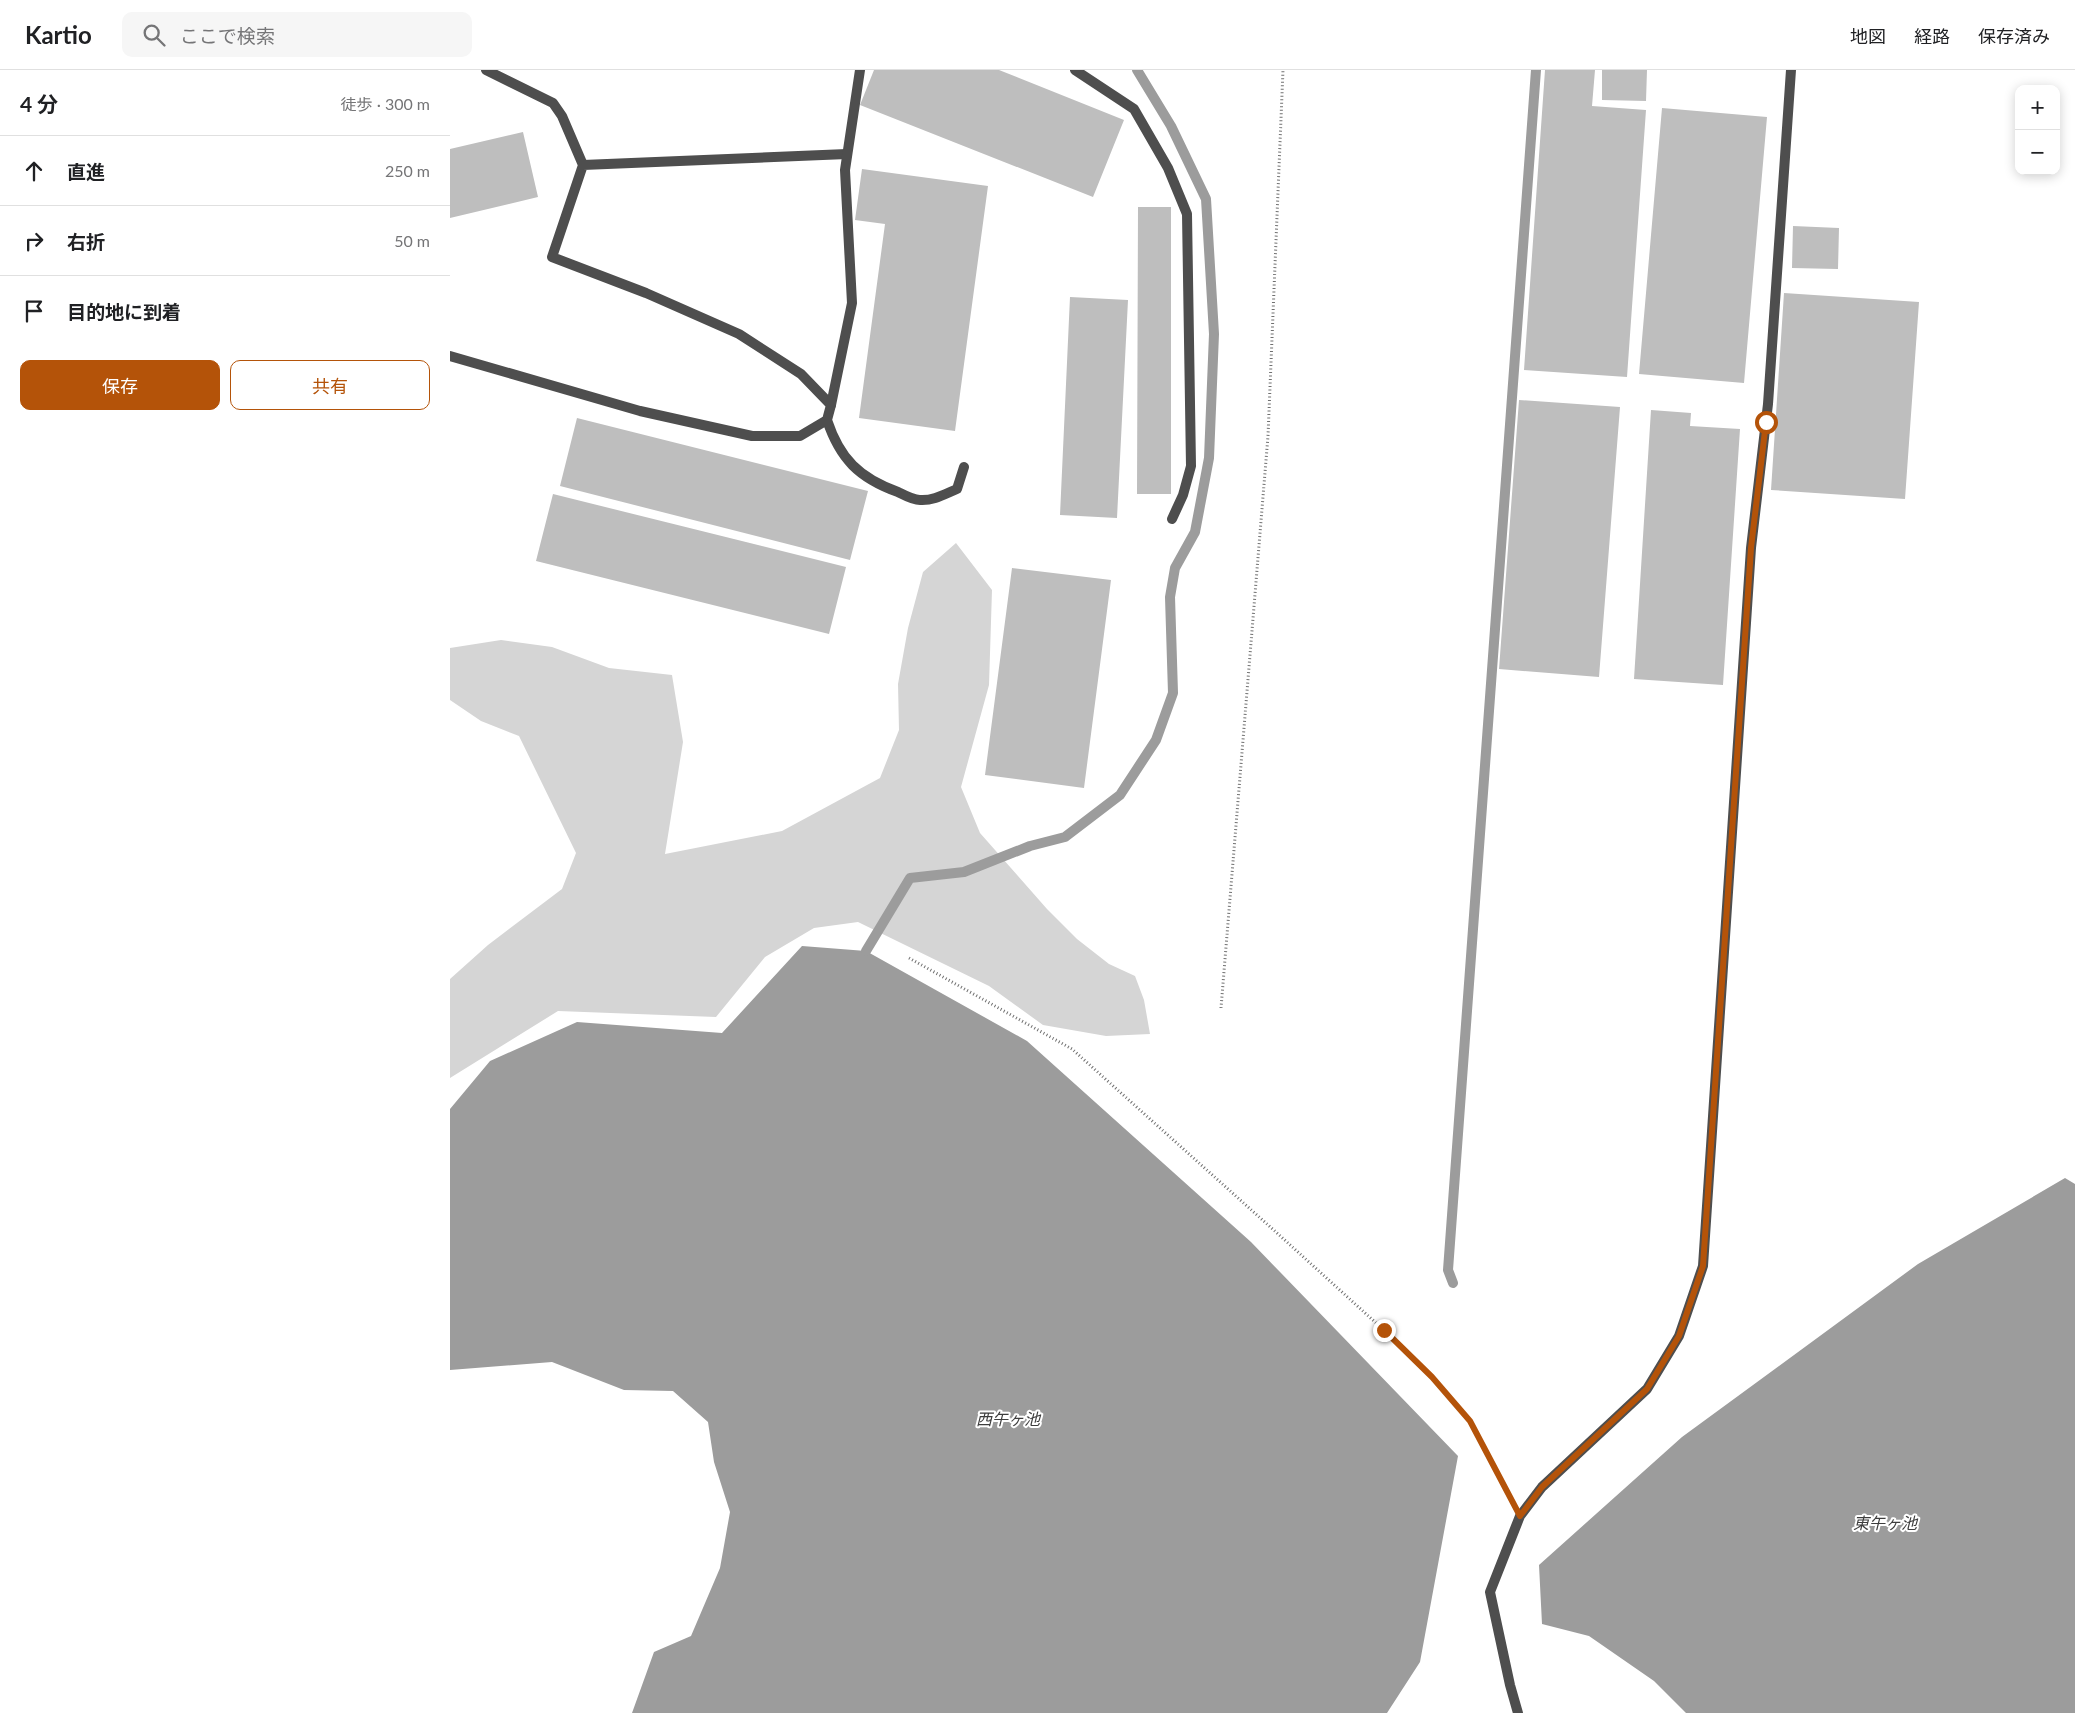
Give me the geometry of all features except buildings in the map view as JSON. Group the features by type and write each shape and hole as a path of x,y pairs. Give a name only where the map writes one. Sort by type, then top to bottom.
{"street":[{"path":"486,70 553,103 562,116 583,165 552,257 646,293 739,334 801,374 831,405"},
{"path":"860,70 845,170 852,303 827,420 835,443 850,464 883,487 919,500 935,498 957,489 964,468"},
{"path":"1075,70 1134,109 1168,168 1187,214 1191,466 1183,495 1172,519"},
{"path":"1518,1713 1490,1592 1520,1516 1542,1487 1647,1389 1679,1336 1703,1266 1751,548 1768,404 1791,70"},
{"path":"583,165 847,154"},
{"path":"450,356 640,412 752,436 800,436 827,420"}],"path":[{"path":"1221,1008 1268,436 1283,70"},
{"path":"909,958 1072,1049 1397,1342 1432,1377 1470,1421 1520,1516"}],"shaded area":[{"path":"956,543 992,590 989,685 961,787 980,833 1047,909 1077,939 1109,964 1135,976 1144,1000 1150,1034 1106,1036 1043,1025 989,986 858,922 814,928 765,957 716,1017 558,1011 450,1078 450,979 488,945 562,889 576,853 519,736 481,721 450,700 450,648 501,640 552,647 609,668 672,675 683,742 665,854 782,831 880,778 899,730 898,684 908,628 923,572"}],"water":[{"name":"西午ヶ池","path":"802,946 866,951 1027,1041 1251,1242 1458,1456 1420,1662 1387,1713 632,1713 654,1652 691,1636 720,1568 730,1512 714,1462 708,1422 673,1391 624,1390 552,1362 450,1370 450,1109 490,1061 577,1022 722,1033"},
{"name":"東午ヶ池","path":"2065,1178 2075,1184 2075,1713 1686,1713 1654,1681 1589,1636 1542,1624 1539,1565 1682,1437 1918,1264"}],"waterway":[{"path":"866,951 910,878 964,872 1030,846 1065,837 1120,795 1156,740 1173,693 1170,597 1175,568 1195,532 1209,458 1214,334 1206,199 1171,126 1137,70"},
{"path":"1453,1283 1448,1270 1536,70"}],"route":[{"path":"1384,1330 1432,1377 1470,1421 1520,1516 1542,1487 1577,1451 1647,1389 1679,1336 1703,1266 1751,548 1766,422"}]}
